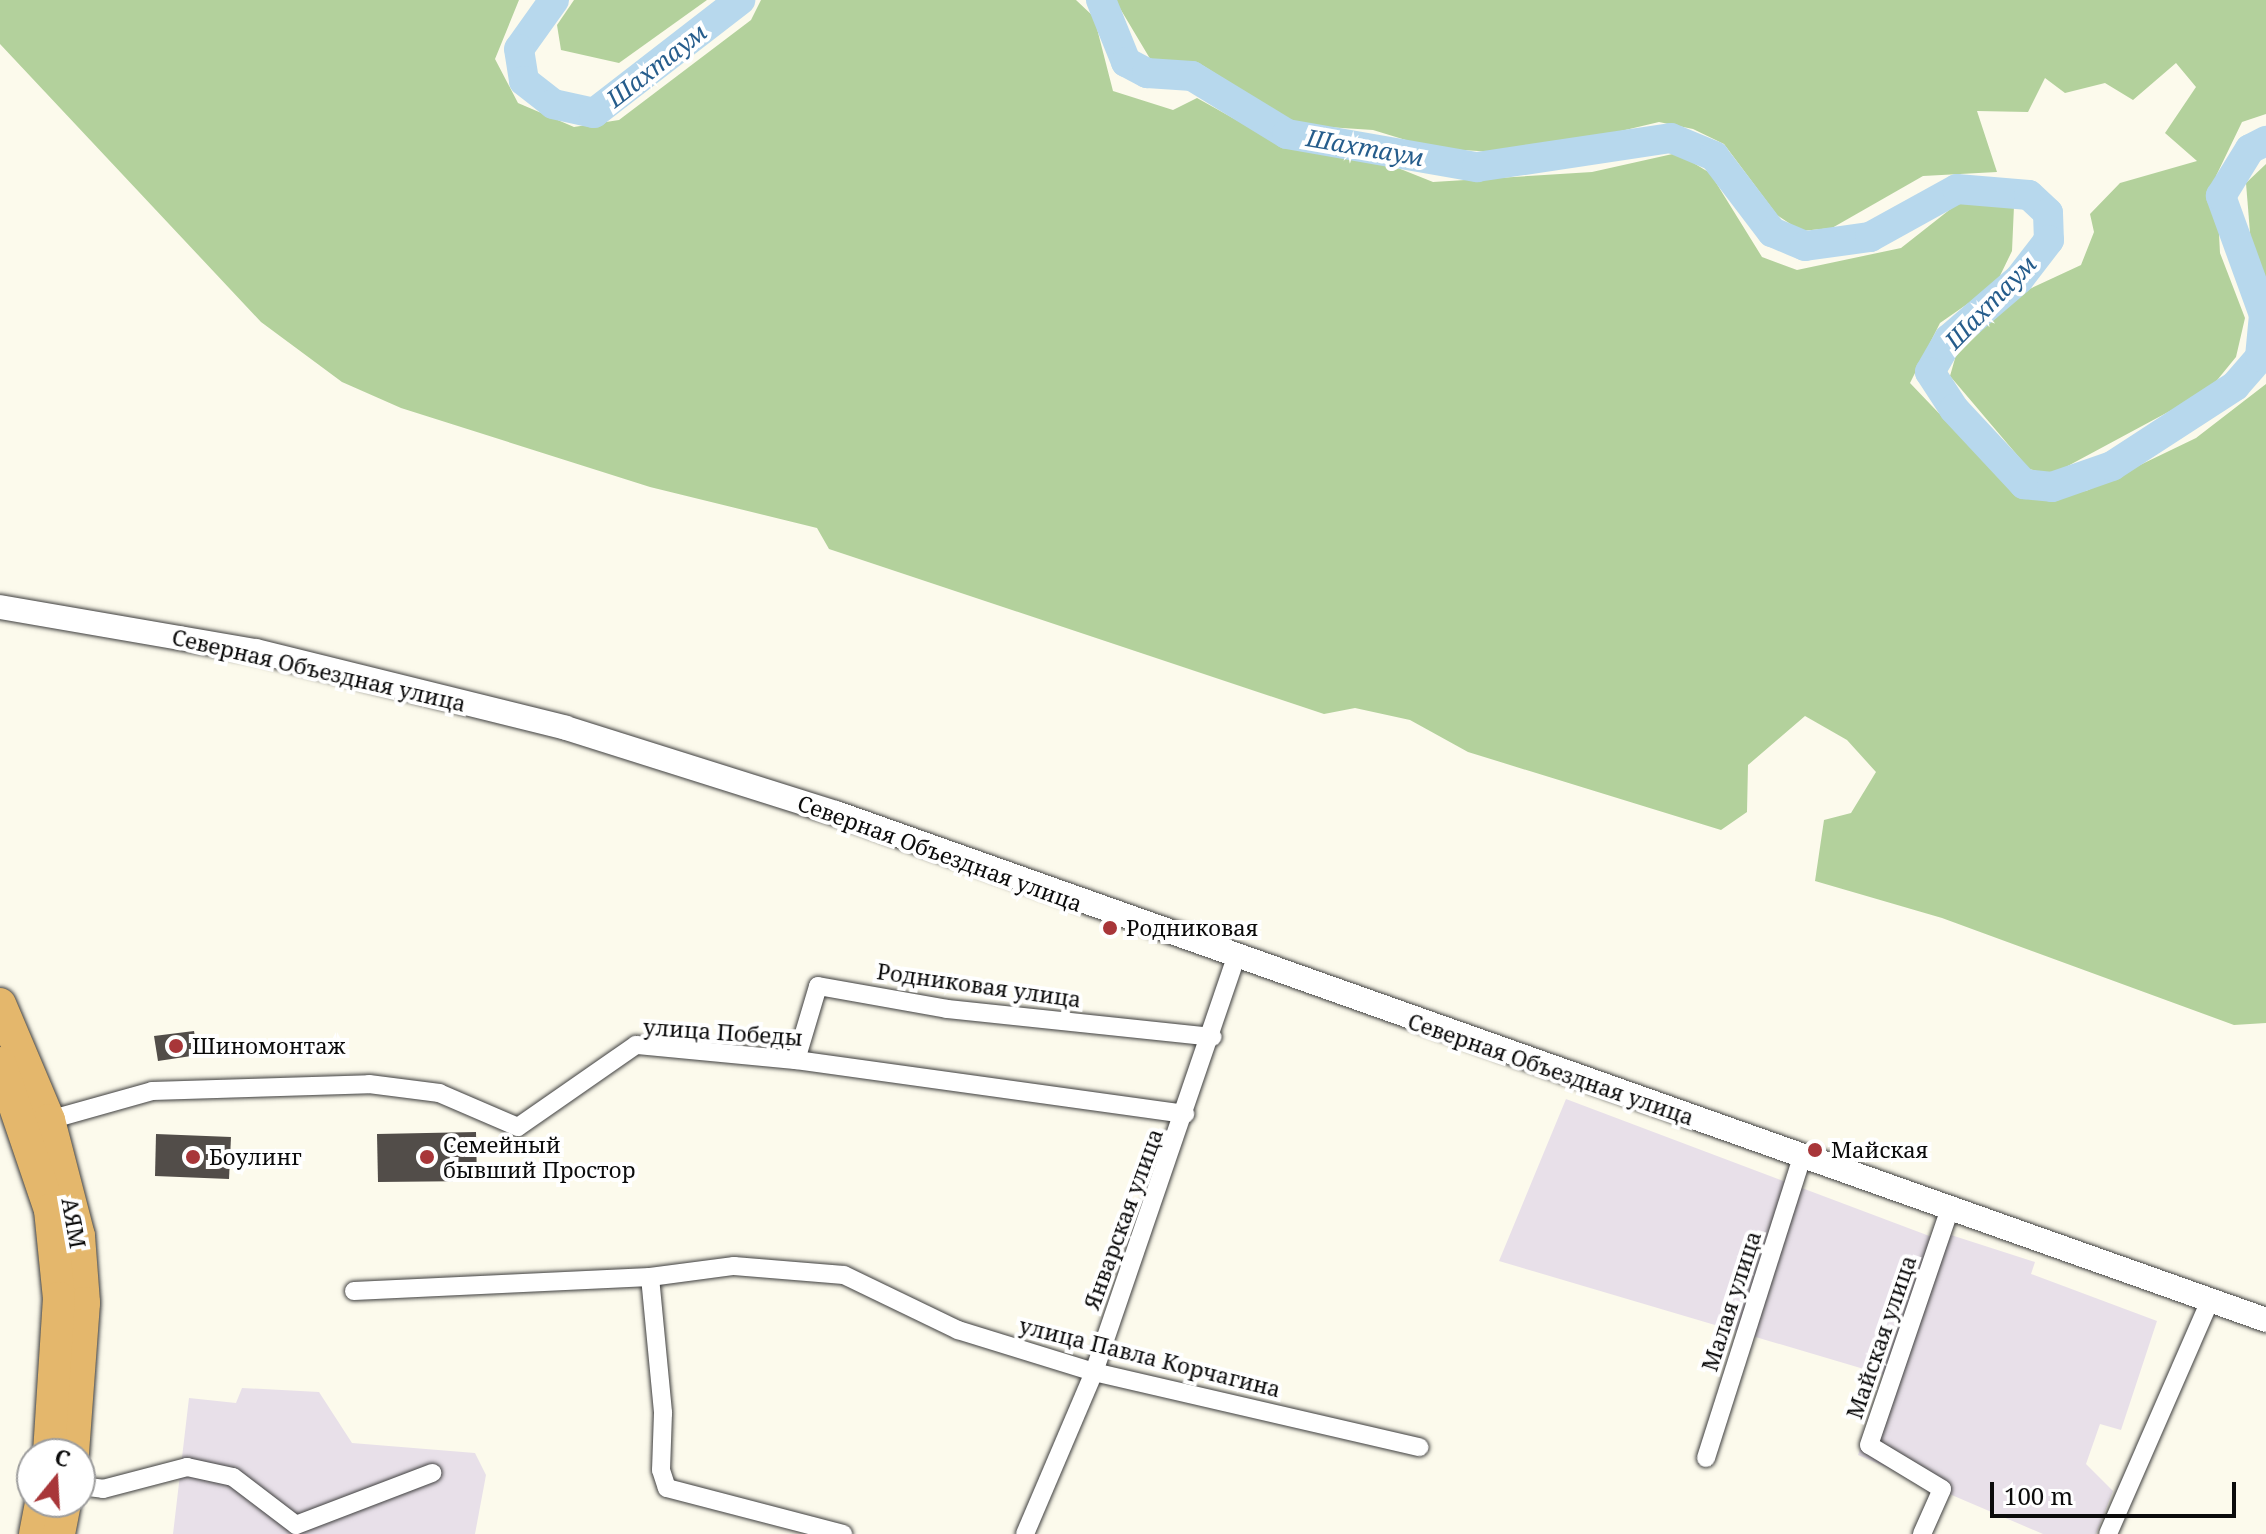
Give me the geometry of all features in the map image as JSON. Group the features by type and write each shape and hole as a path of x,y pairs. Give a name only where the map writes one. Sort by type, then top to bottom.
{"highway":[{"name":"АЯМ","path":"0,1004 49,1120 79,1236 84,1303 74,1438"},
{"name":"АЯМ","path":"0,1063 50,1210 59,1298 50,1438"}],"street":[{"name":"Северная Объездная улица","path":"0,607 256,651 566,728 836,813 1235,959 2266,1320"},
{"name":"Январская улица","path":"1025,1534 1094,1372 1213,1037 1235,959"},
{"name":"Родниковая улица","path":"796,1060 818,986 947,1009 1213,1037"},
{"name":"улица Победы","path":"49,1120 152,1091 369,1084 439,1093 518,1127 636,1045 796,1060 1185,1114"},
{"name":"Малая улица","path":"1706,1458 1802,1157"},
{"name":"Майская улица","path":"1922,1534 1942,1489 1869,1445 1950,1208"},
{"name":"улица Павла Корчагина","path":"354,1291 650,1277 734,1266 844,1275 958,1330 1094,1372 1419,1447"},
{"path":"650,1277 663,1413 661,1470 667,1488 843,1534"},
{"path":"2108,1534 2210,1300"},
{"path":"96,1488 103,1489 187,1467 233,1477 296,1525 432,1473"}],"shaded area":[{"path":"1566,1099 1948,1243 1951,1235 2035,1262 2031,1274 2157,1321 2121,1430 2100,1424 2086,1464 2113,1491 2096,1534 2043,1534 1858,1455 1884,1375 1499,1261"},
{"path":"242,1388 319,1392 352,1443 475,1453 486,1475 475,1534 173,1534 189,1398 236,1403"}],"green space":[{"path":"0,0 519,0 495,59 518,103 574,127 619,120 751,20 761,0 1076,0 1094,17 1113,91 1173,110 1197,98 1256,131 1378,160 1433,182 1592,172 1677,153 1710,173 1762,257 1797,270 1901,248 1962,200 2014,206 2012,251 1996,284 1940,323 1910,383 2018,496 2086,491 2196,438 2266,384 2266,1023 2234,1025 1942,918 1815,881 1824,820 1851,813 1876,772 1847,740 1805,716 1748,765 1747,812 1721,830 1468,752 1410,720 1355,708 1324,714 829,549 817,528 650,487 401,408 342,382 261,322 0,44"},
{"path":"574,0 707,0 619,63 561,50 557,25"},
{"path":"1115,0 2266,0 2266,114 2242,122 2216,176 2220,253 2245,318 2236,357 2209,390 2051,475 2029,469 1950,376 1956,355 2021,293 2081,265 2094,232 2090,214 2120,183 2197,161 2165,133 2196,87 2176,63 2133,100 2105,83 2065,93 2045,78 2028,112 1977,111 1997,172 1923,176 1832,228 1801,231 1777,215 1724,144 1693,129 1659,122 1524,154 1432,148 1373,130 1297,125 1202,65 1152,62"},
{"path":"2266,164 2266,283 2251,245 2246,183"}],"building":[{"name":"Шиномонтаж","path":"194,1031 198,1055 158,1061 154,1036"},
{"name":"Семейный бывший Простор","path":"476,1132 477,1181 378,1182 377,1134"},
{"name":"Боулинг","path":"156,1134 231,1137 229,1179 155,1176"}],"waterway":[{"name":"Шахтаум","path":"554,0 519,49 524,81 553,104 594,113 740,0"},
{"name":"Шахтаум","path":"1101,0 1126,62 1147,73 1192,76 1287,134 1477,167 1671,138 1714,156 1772,232 1805,246 1870,237 1957,189 2029,195 2048,213 2049,240 2019,279 1949,339 1930,372 1954,409 2024,484 2052,487 2112,466 2235,386 2260,357 2264,315 2221,196 2250,149 2266,141"}],"place":[{"name":"Родниковая","path":"1110,928"},
{"name":"Шиномонтаж","path":"176,1046"},
{"name":"Майская","path":"1815,1150"},
{"name":"Боулинг","path":"193,1157"},
{"name":"Семейный бывший Простор","path":"427,1157"}]}
